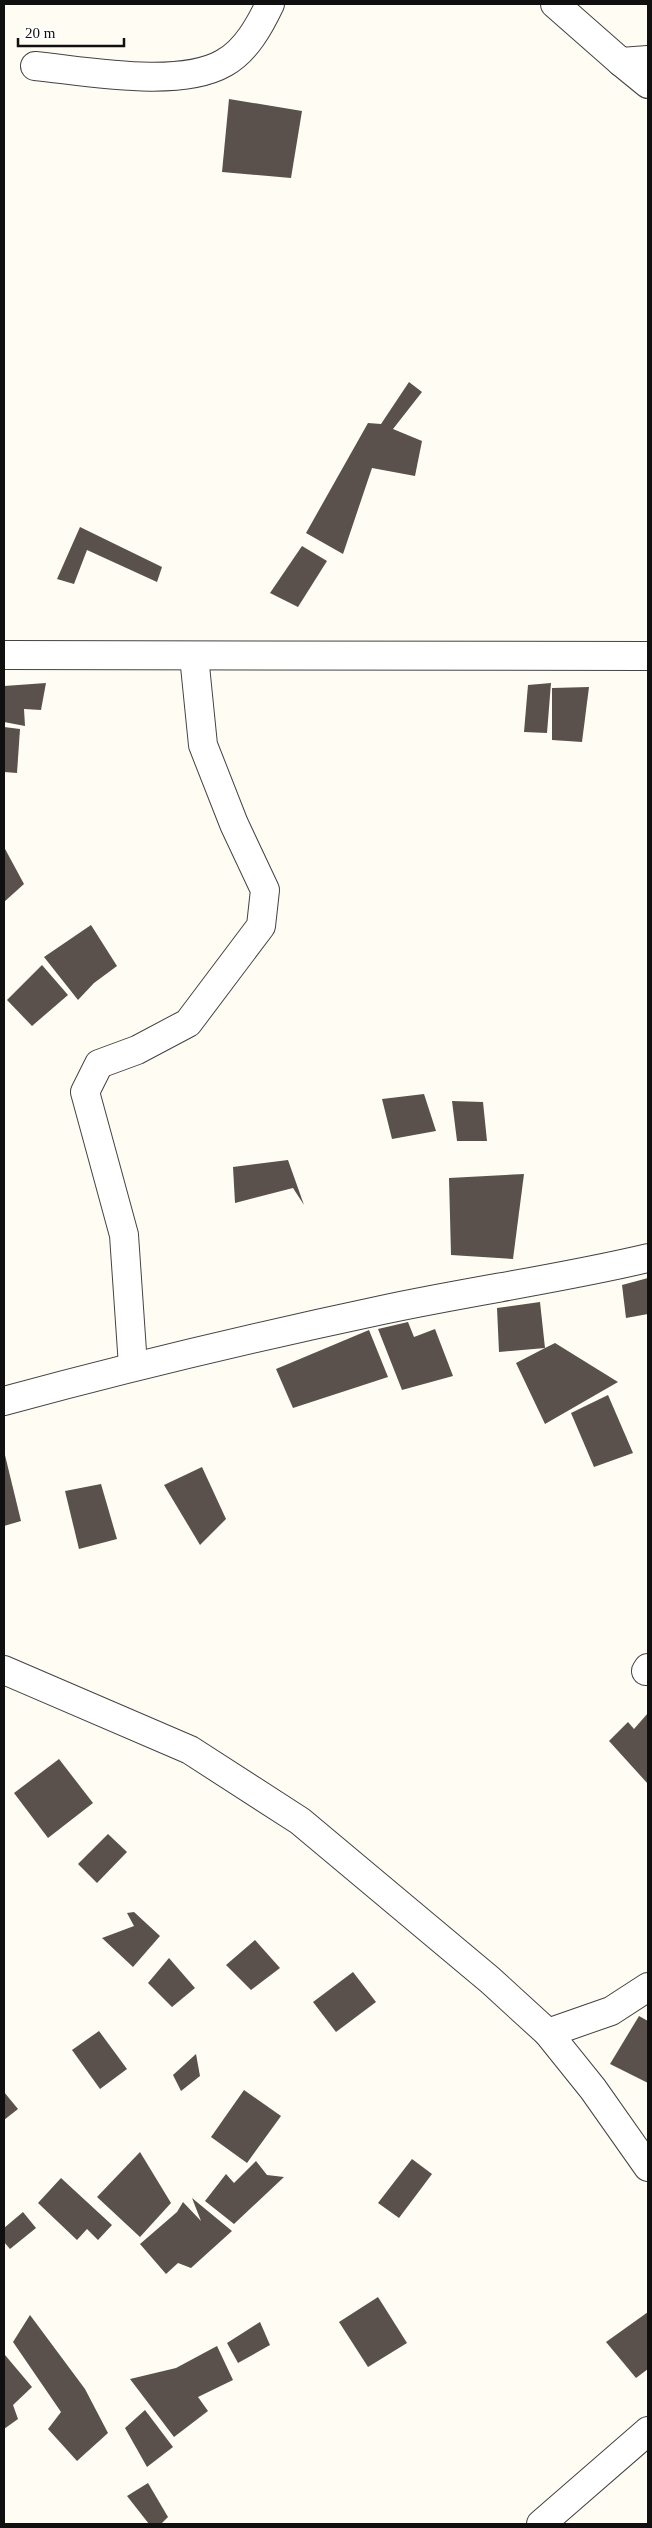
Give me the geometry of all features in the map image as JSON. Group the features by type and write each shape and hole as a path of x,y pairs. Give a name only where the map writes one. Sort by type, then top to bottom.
{"street":[{"path":"35,66 132,76 189,75 224,63 256,34 270,4"},
{"path":"555,4 648,84"},
{"path":"621,62 648,60"},
{"path":"4,655 648,656"},
{"path":"133,1366 124,1234 85,1092 98,1064 137,1050 188,1023 261,926 265,890 234,824 203,745 194,656"},
{"path":"4,1401 133,1366 383,1310 589,1272 648,1258"},
{"path":"4,1670 190,1750 300,1821 490,1980 548,2033 593,2089 648,2167"},
{"path":"548,2033 611,2011 648,1987"},
{"path":"541,2524 648,2431"}],"building":[{"path":"229,99 302,111 291,178 222,172"},
{"path":"409,382 422,392 393,429 422,441 415,476 372,468 343,554 306,533 368,423 381,424"},
{"path":"80,527 162,567 157,582 87,550 74,584 57,579"},
{"path":"302,546 327,561 298,607 270,593"},
{"path":"46,683 41,710 24,709 25,726 4,722 4,686"},
{"path":"551,683 547,733 524,732 528,685"},
{"path":"589,687 582,742 552,740 552,688"},
{"path":"4,727 20,729 17,773 4,772"},
{"path":"4,847 24,884 4,902"},
{"path":"91,925 117,966 94,983 78,1000 44,957"},
{"path":"42,965 68,995 32,1026 7,1000"},
{"path":"424,1094 436,1131 392,1139 382,1099"},
{"path":"452,1101 483,1102 487,1141 457,1141"},
{"path":"288,1160 304,1205 293,1188 235,1203 233,1167"},
{"path":"524,1174 513,1259 451,1255 449,1178"},
{"path":"648,1278 648,1314 626,1318 622,1285"},
{"path":"540,1302 545,1348 499,1352 497,1308"},
{"path":"408,1322 414,1337 435,1329 453,1376 402,1390 378,1329"},
{"path":"369,1330 388,1377 293,1408 276,1369"},
{"path":"555,1343 618,1382 545,1424 516,1363"},
{"path":"608,1395 633,1453 594,1467 571,1413"},
{"path":"4,1451 21,1521 4,1526"},
{"path":"202,1467 226,1519 200,1545 164,1485"},
{"path":"101,1484 117,1539 79,1549 65,1491"},
{"path":"648,1713 648,1784 609,1741 628,1722 634,1729"},
{"path":"59,1759 93,1803 48,1838 14,1793"},
{"path":"108,1834 127,1852 97,1883 78,1864"},
{"path":"134,1912 160,1936 133,1967 102,1938 134,1926 127,1913"},
{"path":"255,1940 280,1968 251,1990 226,1965"},
{"path":"169,1958 195,1988 172,2007 148,1983"},
{"path":"353,1972 376,2002 336,2032 313,2002"},
{"path":"639,2016 648,2021 648,2083 610,2064"},
{"path":"99,2031 127,2069 100,2089 72,2050"},
{"path":"196,2054 200,2076 181,2091 173,2075"},
{"path":"244,2090 281,2116 247,2163 211,2137"},
{"path":"4,2092 18,2109 4,2120"},
{"path":"140,2152 171,2203 140,2237 97,2197"},
{"path":"412,2159 432,2174 399,2218 378,2203"},
{"path":"256,2161 267,2175 284,2177 234,2224 205,2201 226,2174 234,2183"},
{"path":"61,2178 112,2225 98,2240 87,2229 77,2240 38,2203"},
{"path":"192,2198 232,2231 191,2268 178,2263 166,2274 140,2244 177,2212 183,2202 201,2221"},
{"path":"23,2212 36,2228 10,2249 4,2242 4,2228"},
{"path":"378,2297 407,2343 368,2367 339,2322"},
{"path":"648,2312 648,2369 636,2378 606,2342"},
{"path":"30,2315 85,2389 108,2433 77,2461 48,2429 61,2412 13,2342"},
{"path":"260,2322 270,2345 238,2363 227,2343"},
{"path":"217,2346 233,2380 198,2397 208,2411 174,2437 130,2379 176,2368"},
{"path":"5,2355 32,2387 13,2405 18,2419 4,2429"},
{"path":"145,2410 173,2447 147,2467 125,2428"},
{"path":"148,2483 168,2517 161,2524 149,2524 127,2496"}]}
